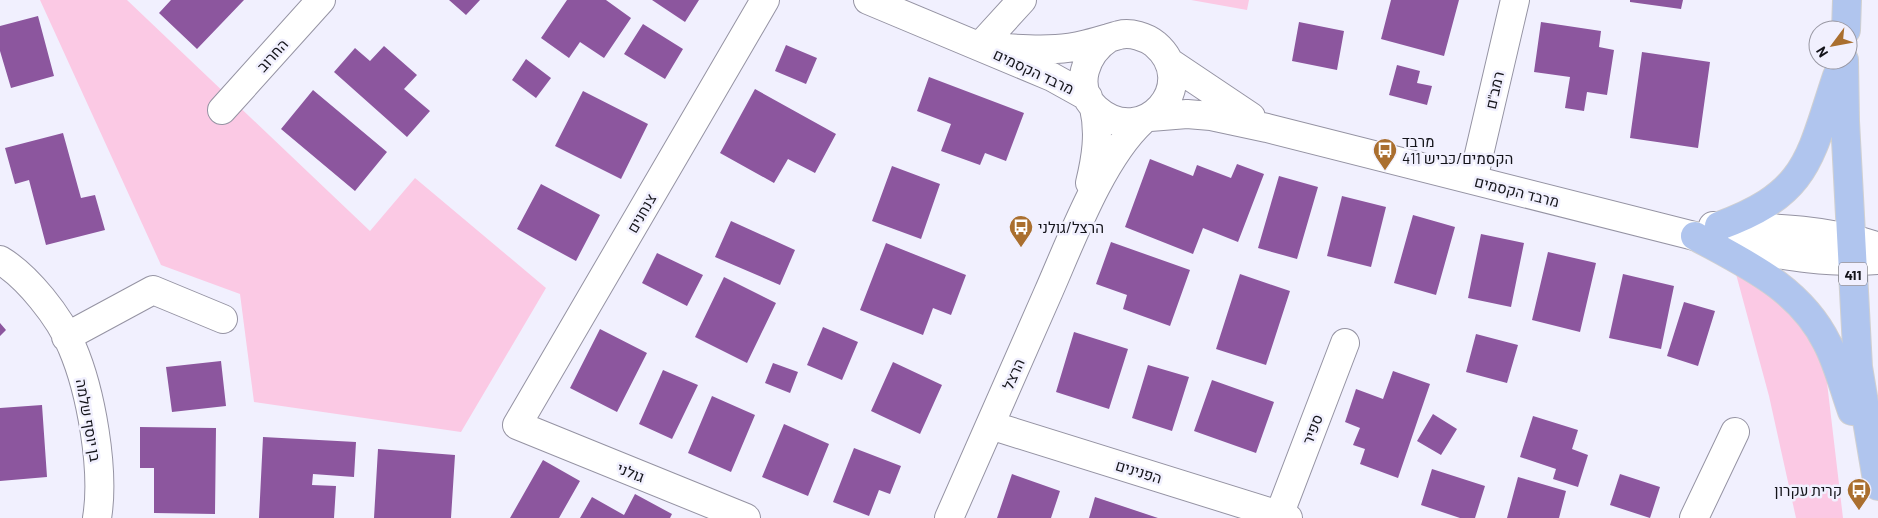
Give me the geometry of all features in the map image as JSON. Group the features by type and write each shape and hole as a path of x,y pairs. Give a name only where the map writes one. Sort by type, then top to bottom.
{"main road":[{"path":"1846,20 1847,0"},
{"path":"1840,70 1812,150 1800,174 1781,195 1767,205 1707,231 1789,292 1809,314 1827,342 1878,486"},
{"name":"411","path":"1844,70 1845,121 1860,253 1858,367 1878,486"}],"street":[{"name":"החרוב","path":"222,110 321,0"},
{"name":"צנחנים","path":"517,426 765,0"},
{"name":"מרבד הקסמים","path":"868,0 1052,77 1091,103"},
{"path":"980,46 1022,0"},
{"name":"רמב\"ם","path":"1473,180 1515,0"},
{"path":"1122,35 1137,35 1156,45 1169,62 1172,74 1172,87 1167,99 1146,119 1116,121 1091,103 1084,84 1084,70 1089,57 1097,46 1109,38 1122,35"},
{"name":"מרבד הקסמים","path":"980,46 1057,49 1109,38"},
{"name":"מרבד הקסמים","path":"1169,62 1267,128"},
{"name":"הרצל","path":"1076,230 1086,201 1097,144 1098,124 1091,103"},
{"name":"מרבד הקסמים","path":"1146,119 1187,114 1212,116 1651,224 1707,231 1807,231 1860,253 1878,247"},
{"name":"הרצל","path":"949,518 1076,230 1108,166 1129,133 1146,119"},
{"name":"בן יוסף שלמה","path":"0,260 8,265 44,302 72,346 88,395 101,494 97,518"},
{"path":"66,337 153,290 222,318"},
{"name":"ספיר","path":"1282,517 1344,343"},
{"name":"הפנינים","path":"990,425 1282,517"},
{"name":"גולני","path":"517,426 746,518"},
{"path":"1694,518 1735,432"}],"shaded area":[{"path":"40,0 127,0 370,231 415,178 546,288 461,432 254,402 240,294 161,265"},
{"path":"1191,0 1249,0 1247,10"},
{"path":"1736,274 1775,292 1816,341 1826,374 1843,518 1796,518 1769,396"}],"building":[{"path":"171,0 244,0 197,49 159,13"},
{"path":"449,0 480,0 466,15"},
{"path":"567,0 606,0 631,18 604,58 580,42 569,58 541,38"},
{"path":"652,0 699,0 685,22"},
{"path":"1391,0 1459,0 1444,56 1381,39"},
{"path":"1630,0 1683,0 1681,9 1630,2"},
{"path":"38,16 54,76 11,88 0,51 0,26"},
{"path":"1299,22 1344,31 1337,70 1292,61"},
{"path":"1541,22 1601,31 1599,47 1614,50 1607,95 1587,92 1584,111 1565,108 1570,77 1534,72"},
{"path":"643,24 683,49 665,79 624,54"},
{"path":"786,45 817,58 806,84 775,71"},
{"path":"384,46 417,75 404,89 430,111 407,137 334,72 355,48 370,61"},
{"path":"1642,52 1710,62 1698,148 1630,138"},
{"path":"526,59 551,78 536,98 512,80"},
{"path":"1397,65 1420,71 1417,83 1432,86 1427,105 1389,95"},
{"path":"929,77 1024,113 1006,161 985,153 980,165 941,151 951,124 917,111"},
{"path":"755,89 836,134 815,173 788,159 774,183 720,153"},
{"path":"313,90 387,152 355,191 281,129"},
{"path":"583,91 648,124 621,179 555,146"},
{"path":"63,133 81,198 95,195 105,230 46,245 29,180 15,184 5,148"},
{"path":"1150,159 1193,176 1197,165 1231,178 1237,164 1264,174 1238,242 1203,228 1193,254 1125,227"},
{"path":"892,166 940,184 921,239 872,221"},
{"path":"1279,176 1318,187 1297,259 1258,248"},
{"path":"541,184 600,215 576,261 517,229"},
{"path":"1342,196 1386,207 1371,267 1327,256"},
{"path":"1413,215 1455,227 1436,295 1394,283"},
{"path":"731,221 795,250 780,285 715,257"},
{"path":"1481,234 1524,243 1511,307 1468,298"},
{"path":"1111,242 1190,270 1170,326 1123,309 1127,295 1096,284"},
{"path":"886,243 966,275 951,315 933,308 923,335 860,310"},
{"path":"1548,252 1596,263 1580,332 1532,320"},
{"path":"657,253 703,275 687,306 642,283"},
{"path":"1240,274 1290,291 1266,365 1216,349"},
{"path":"1623,274 1674,286 1661,349 1609,338"},
{"path":"724,277 776,303 747,363 695,337"},
{"path":"1684,302 1715,311 1698,366 1667,356"},
{"path":"0,323 6,330 0,336"},
{"path":"823,327 858,342 842,380 807,365"},
{"path":"600,329 647,353 617,412 570,388"},
{"path":"1074,332 1128,349 1109,409 1056,392"},
{"path":"1476,334 1518,345 1507,383 1466,372"},
{"path":"221,361 226,406 172,412 166,367"},
{"path":"893,362 942,385 920,434 871,411"},
{"path":"773,363 798,372 790,393 765,383"},
{"path":"1148,365 1189,377 1172,431 1132,418"},
{"path":"663,370 698,385 672,439 639,424"},
{"path":"1393,371 1430,384 1398,478 1360,464 1365,449 1353,445 1360,428 1345,422 1356,389 1383,399"},
{"path":"1212,380 1274,402 1256,453 1194,431"},
{"path":"712,396 755,415 731,472 688,453"},
{"path":"42,405 47,477 0,481 0,408"},
{"path":"1433,414 1457,429 1441,455 1417,441"},
{"path":"1533,416 1578,430 1572,449 1588,455 1578,487 1553,479 1556,469 1520,457"},
{"path":"784,424 829,444 808,496 762,477"},
{"path":"140,427 216,428 215,514 154,513 154,468 140,468"},
{"path":"263,437 356,442 354,477 313,474 312,485 336,486 334,518 259,518"},
{"path":"854,448 901,466 890,494 879,490 869,516 833,502"},
{"path":"378,449 455,455 451,518 374,518"},
{"path":"543,460 580,481 559,518 510,518"},
{"path":"1432,469 1485,486 1475,518 1460,518 1421,505"},
{"path":"1012,474 1060,491 1051,518 997,518"},
{"path":"1620,474 1660,487 1650,518 1610,505"},
{"path":"1518,477 1566,491 1559,518 1507,518"},
{"path":"635,494 672,514 670,518 580,518 592,497 624,515"},
{"path":"1095,497 1158,518 1089,518"}],"place":[{"name":"מרבד הקסמים/כביש 411","path":"1385,171"},
{"name":"הרצל/גולני","path":"1021,248"},
{"name":"קרית עקרון","path":"1859,511"}]}
